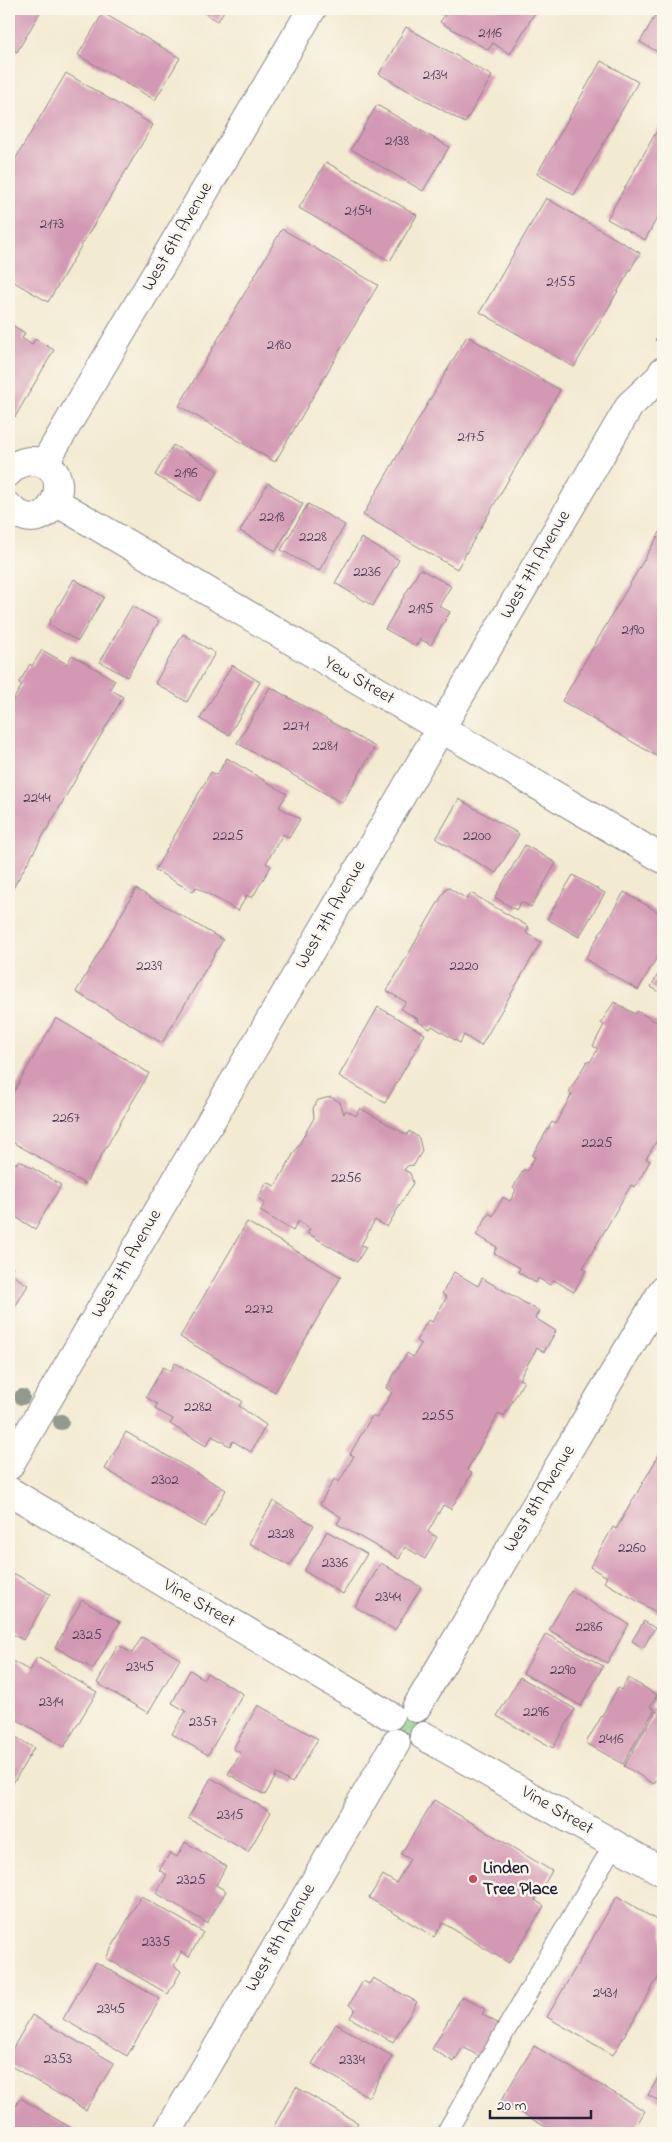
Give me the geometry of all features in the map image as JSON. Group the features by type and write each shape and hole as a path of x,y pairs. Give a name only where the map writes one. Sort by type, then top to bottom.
{"street":[{"name":"West 6th Avenue","path":"44,464 312,9"},
{"name":"West 7th Avenue","path":"9,1466 630,405 660,377 663,371"},
{"path":"9,472 20,463 28,461 44,464 56,477 59,494 50,510 34,518 11,515"},
{"name":"Yew Street","path":"56,502 663,859"},
{"name":"West 8th Avenue","path":"416,1708 663,1290"},
{"name":"Vine Street","path":"9,1492 390,1716"},
{"path":"410,1706 416,1708 421,1712 427,1724 424,1736 415,1744 408,1746 396,1743 388,1733 387,1727 390,1716 399,1708 410,1706"},
{"name":"Vine Street","path":"424,1736 663,1872"},
{"name":"West 8th Avenue","path":"166,2133 396,1743"}],"lane":[{"path":"446,2133 614,1844"}],"green space":[{"path":"405,1706 425,1717 427,1724 415,1744 408,1745 388,1733 387,1727 399,1708"}],"building":[{"path":"9,9 42,9 17,52 9,47"},
{"path":"197,9 225,9 218,21"},
{"path":"434,9 537,9 510,54 493,43 488,50 440,22 445,15"},
{"path":"659,9 663,9 663,55 640,42"},
{"path":"103,13 180,58 155,100 78,55"},
{"path":"406,27 492,76 465,123 379,74"},
{"path":"601,61 638,82 574,195 537,174"},
{"path":"66,73 153,125 48,302 9,279 9,170"},
{"path":"377,105 449,147 423,191 351,149"},
{"path":"663,120 663,207 645,240 607,219"},
{"path":"326,162 417,215 390,261 299,208"},
{"path":"546,198 640,253 574,367 480,312"},
{"path":"282,229 378,285 275,462 179,406"},
{"path":"9,323 25,333 22,338 32,345 35,339 54,350 15,417 9,413"},
{"path":"467,336 560,390 457,569 363,515"},
{"path":"173,445 218,471 200,501 155,475"},
{"path":"268,483 303,504 276,551 240,531"},
{"path":"308,504 345,525 319,571 281,550"},
{"path":"663,527 663,751 660,758 562,701"},
{"path":"361,538 399,560 373,606 335,583"},
{"path":"420,569 451,586 439,606 450,612 431,645 420,639 416,646 385,629"},
{"path":"74,579 104,597 78,641 48,624"},
{"path":"132,606 159,621 127,677 100,662"},
{"path":"183,634 215,653 187,702 155,683"},
{"path":"42,650 67,664 72,655 115,680 110,689 123,697 9,895 9,700 12,702 22,685 19,683 30,664 32,666"},
{"path":"232,665 260,682 229,735 200,719"},
{"path":"270,687 375,747 342,803 237,743"},
{"path":"227,758 287,794 279,807 300,819 289,838 283,834 266,863 271,866 252,898 247,895 238,911 196,887 193,892 155,870 211,772 217,775"},
{"path":"459,799 519,834 496,873 436,839"},
{"path":"525,845 556,863 531,907 521,902 516,910 495,897"},
{"path":"573,875 605,893 579,937 547,919"},
{"path":"447,887 467,899 471,893 529,927 526,933 541,942 481,1046 464,1035 460,1043 432,1026 430,1029 401,1009 406,1002 387,991"},
{"path":"136,889 223,940 162,1043 76,992"},
{"path":"624,892 663,915 663,947 638,990 585,959"},
{"path":"663,965 663,994 651,987"},
{"path":"614,1002 635,1014 637,1011 663,1026 663,1130 646,1159 650,1161 642,1175 635,1187 631,1185 583,1268 586,1270 574,1292 554,1280 550,1285 538,1278 536,1283 518,1272 520,1268 494,1253 497,1247 476,1235 489,1213 493,1216 503,1197 510,1201 516,1190 513,1188 524,1169 527,1171 535,1157 532,1156 552,1122 555,1124 572,1094 569,1092 587,1061 590,1062 598,1049 593,1046 604,1025 601,1023"},
{"path":"378,1007 425,1034 385,1103 339,1076"},
{"path":"56,1018 149,1073 85,1184 9,1140 9,1100"},
{"path":"331,1097 340,1102 344,1114 346,1110 356,1116 360,1108 407,1135 409,1131 419,1138 422,1151 414,1165 407,1166 404,1170 410,1173 413,1183 387,1227 375,1220 361,1245 366,1247 357,1262 307,1233 310,1229 298,1221 293,1231 260,1211 265,1203 258,1198 267,1182 275,1186 314,1118 313,1108 318,1100"},
{"path":"9,1160 16,1164 19,1160 61,1185 35,1229 9,1213"},
{"path":"247,1222 341,1277 275,1392 180,1337"},
{"path":"9,1264 13,1267 9,1273"},
{"path":"454,1272 478,1286 482,1278 539,1311 535,1318 556,1331 544,1352 537,1348 519,1379 524,1381 504,1416 499,1413 467,1470 472,1473 451,1509 443,1505 428,1532 437,1537 425,1559 405,1547 399,1559 337,1524 341,1517 320,1504 334,1479 339,1482 354,1456 350,1454 372,1416 377,1418 392,1392 386,1388 407,1353 413,1357 421,1344 416,1341 428,1320 432,1322 447,1297 442,1294"},
{"path":"9,1273 28,1285 9,1317"},
{"path":"175,1363 242,1401 239,1406 266,1425 251,1452 233,1441 230,1446 212,1436 206,1446 170,1424 173,1419 155,1409 157,1404 146,1397 163,1367 171,1371"},
{"path":"126,1432 226,1490 205,1527 105,1469"},
{"path":"663,1448 663,1616 604,1582 607,1577 590,1567 613,1527 616,1529"},
{"path":"273,1501 314,1525 290,1566 249,1543"},
{"path":"327,1531 367,1554 343,1594 304,1571"},
{"path":"381,1563 421,1587 395,1630 355,1607"},
{"path":"15,1574 50,1594 23,1640 9,1632 9,1584"},
{"path":"571,1591 629,1624 607,1663 549,1630"},
{"path":"82,1600 120,1622 93,1669 55,1647"},
{"path":"644,1621 655,1628 643,1648 632,1641"},
{"path":"546,1634 603,1666 581,1706 523,1673"},
{"path":"142,1637 180,1659 148,1713 97,1683 118,1645 132,1653"},
{"path":"37,1657 97,1692 64,1747 9,1715 9,1706 13,1699 9,1696 9,1659 30,1671"},
{"path":"190,1670 204,1679 207,1673 243,1694 208,1755 172,1734 186,1711 172,1703"},
{"path":"520,1677 575,1709 553,1748 497,1716"},
{"path":"628,1678 657,1695 650,1707 655,1709 623,1764 586,1743 618,1688 621,1690"},
{"path":"258,1705 318,1739 292,1783 277,1774 265,1795 228,1774 241,1753 233,1749"},
{"path":"656,1711 663,1716 663,1768 654,1784 624,1766"},
{"path":"9,1733 34,1748 12,1785 9,1783"},
{"path":"211,1778 271,1812 248,1852 188,1818"},
{"name":"Linden Tree Place","path":"434,1800 552,1871 535,1900 544,1906 509,1963 443,1923 434,1937 369,1898 383,1875 396,1883 410,1859 401,1854"},
{"path":"185,1842 226,1866 216,1885 226,1891 207,1923 156,1893 167,1875 159,1870 170,1853 177,1857"},
{"path":"141,1896 203,1932 189,1957 181,1952 174,1966 181,1971 168,1994 106,1958"},
{"path":"617,1896 663,1924 663,1969 613,2055 547,2017"},
{"path":"96,1962 160,1999 127,2056 63,2019"},
{"path":"373,1978 417,2002 393,2042 350,2018 355,2009 349,2005 363,1981 369,1984"},
{"path":"462,1996 485,2009 482,2014 504,2027 485,2060 463,2047 454,2062 432,2049"},
{"path":"32,2015 114,2063 86,2110 9,2065 9,2055"},
{"path":"336,2024 392,2056 369,2097 312,2064"},
{"path":"534,2046 645,2111 632,2133 556,2133 501,2101"},
{"path":"663,2069 663,2103 648,2095"},
{"path":"296,2087 358,2123 351,2133 286,2133 274,2126"},
{"path":"20,2098 80,2133 9,2133 9,2118"}],"place":[{"name":"Linden Tree Place","path":"473,1879"}]}
